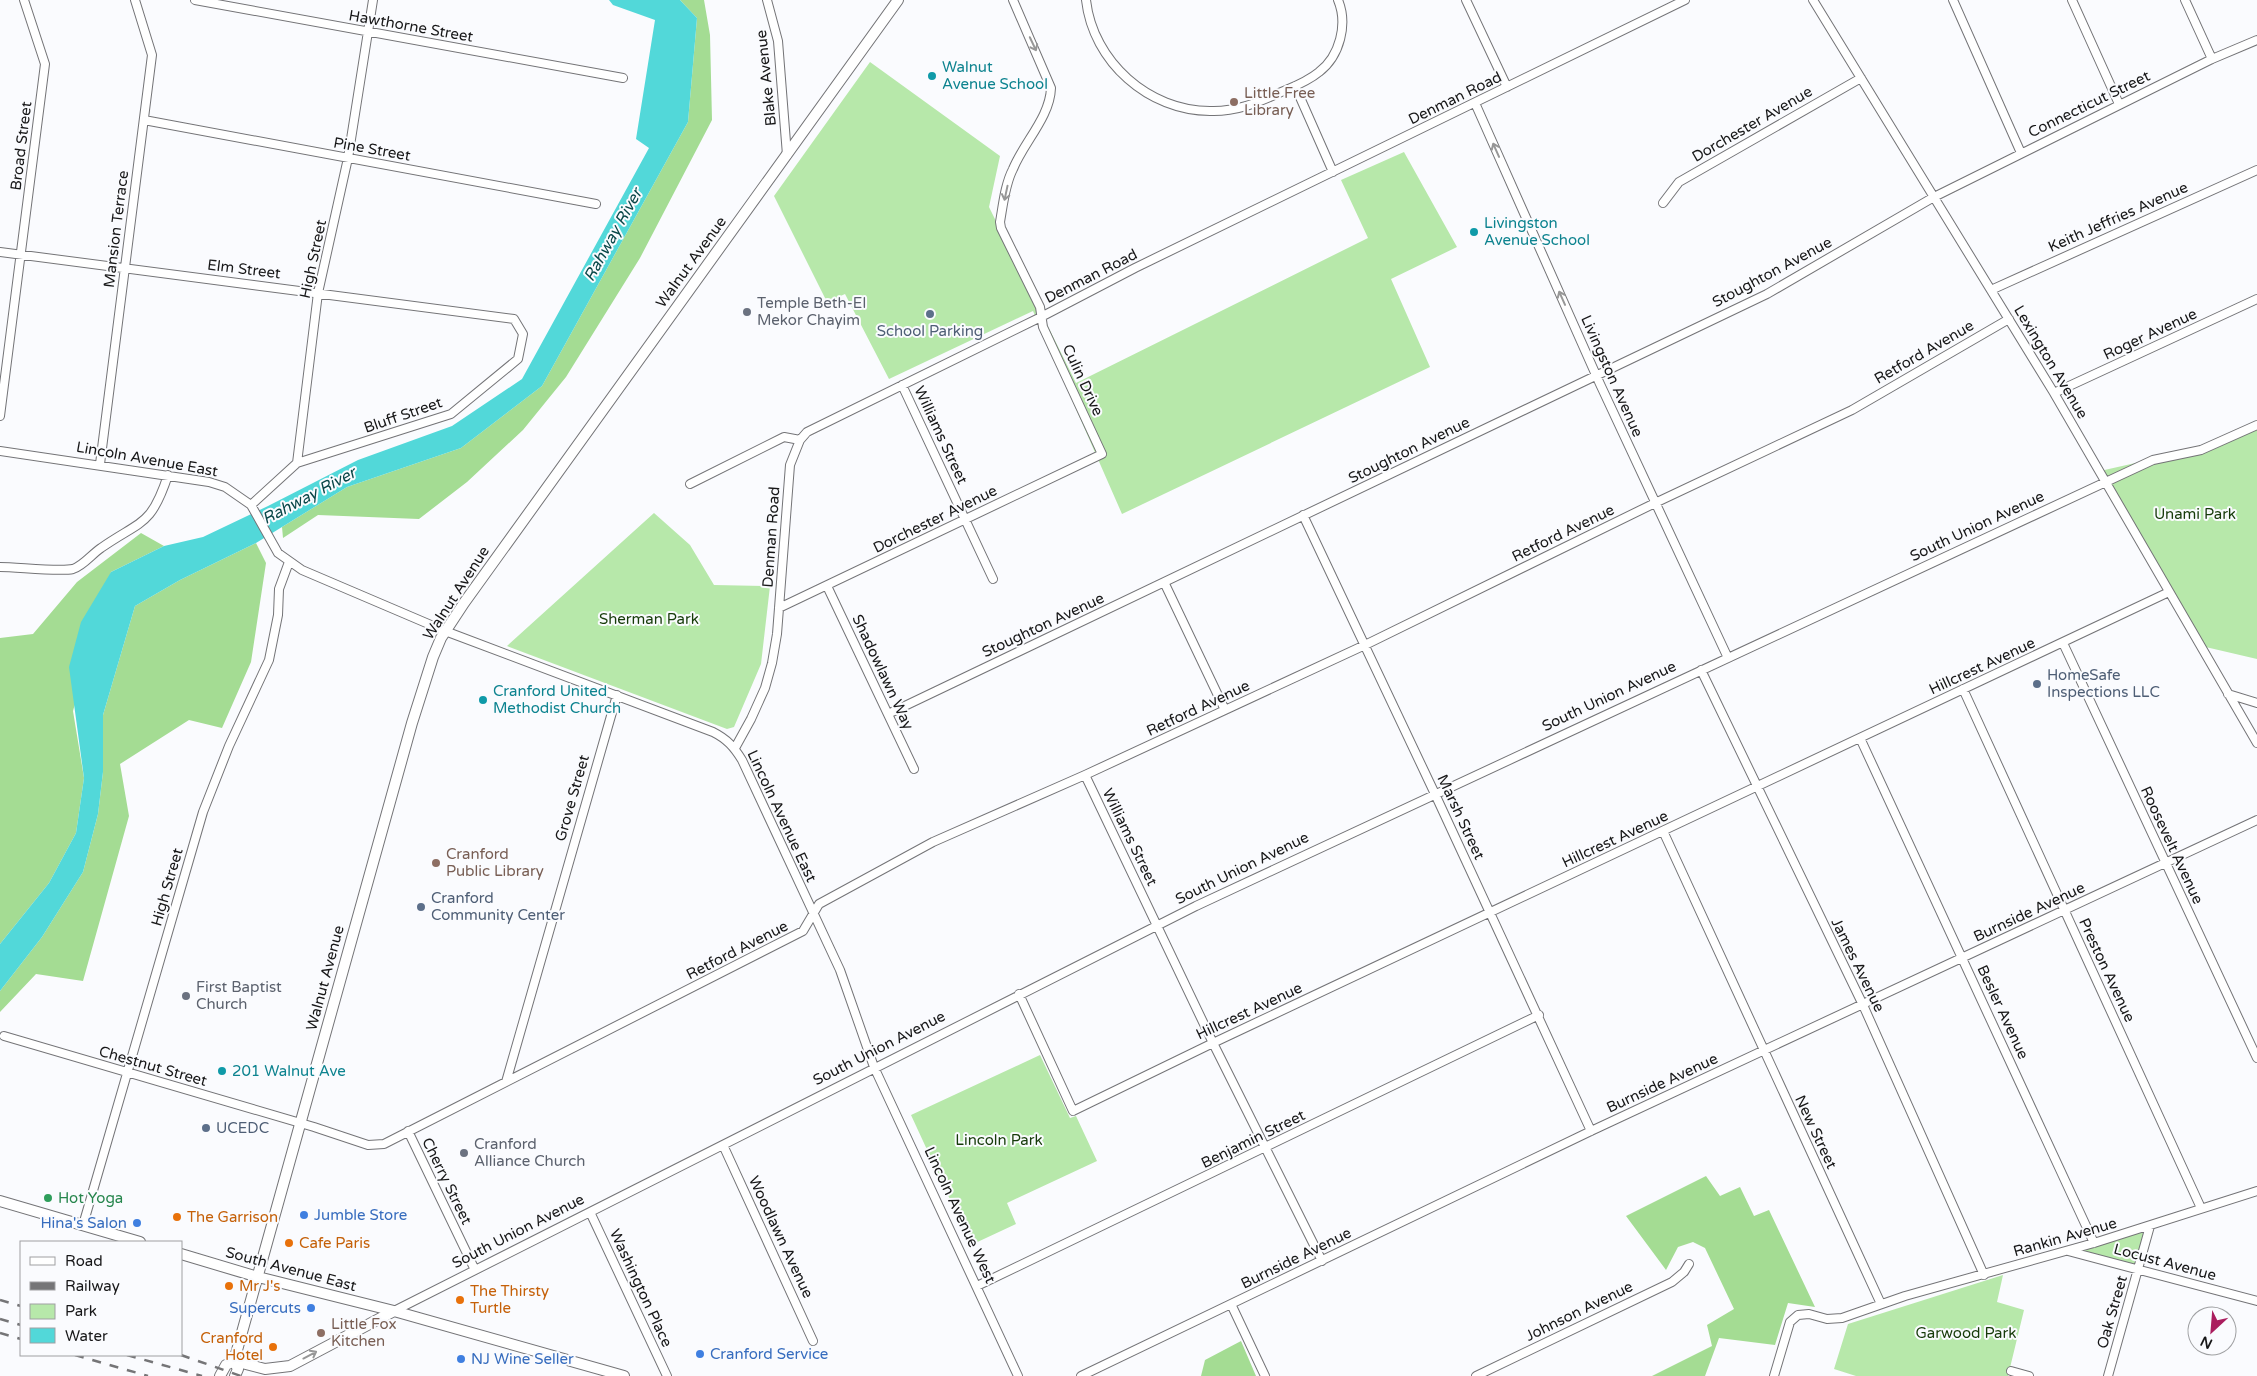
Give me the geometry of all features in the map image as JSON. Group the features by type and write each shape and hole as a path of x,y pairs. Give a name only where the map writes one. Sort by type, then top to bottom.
{"street":[{"name":"Broad Street","path":"0,416 45,64 24,0"},
{"name":"Mansion Terrace","path":"100,464 152,56 135,0"},
{"name":"Hawthorne Street","path":"195,0 623,78"},
{"name":"High Street","path":"297,463 318,293 348,158 373,0"},
{"name":"Blake Avenue","path":"767,0 778,41 786,155"},
{"name":"Walnut Avenue","path":"234,1361 426,675 445,631 898,0"},
{"name":"Culin Drive","path":"1013,0 1051,88 1050,98 1011,173 1000,222 1007,243 1040,307 1044,327 1102,454"},
{"path":"1086,0 1093,29 1112,63 1131,82 1160,100 1184,108 1223,111 1248,106 1295,86 1320,72 1336,50 1342,30 1342,16 1338,0"},
{"path":"1466,0 1508,87"},
{"name":"Denman Road","path":"735,748 765,688 772,663 779,608 790,465 800,440 816,426 1041,317 1134,268 1685,0"},
{"name":"Lexington Avenue","path":"1813,0 2054,393 2257,743"},
{"path":"1953,0 2021,153"},
{"path":"2072,0 2119,104"},
{"path":"2185,0 2212,59"},
{"name":"Connecticut Street","path":"1934,196 2212,59 2257,40"},
{"name":"Dorchester Avenue","path":"1663,203 1679,182 1861,78"},
{"path":"1295,86 1333,172"},
{"name":"Livingston Avenue","path":"1475,103 1596,375 1728,658"},
{"name":"Pine Street","path":"144,120 596,204"},
{"name":"Keith Jeffries Avenue","path":"1991,290 2257,170"},
{"name":"Stoughton Avenue","path":"888,714 1767,294 1934,196"},
{"name":"Elm Street","path":"0,252 514,319"},
{"name":"Roger Avenue","path":"2054,393 2257,299"},
{"name":"Bluff Street","path":"297,463 451,414 518,359 523,334 514,319"},
{"name":"Retford Avenue","path":"408,1131 803,932 820,904 934,842 1085,775 1365,645 1655,503 1852,410 2009,319"},
{"name":"Williams Street","path":"902,385 993,579"},
{"name":"South Union Avenue","path":"262,1373 290,1366 394,1311 874,1067 1158,925 2153,460 2202,450 2257,424"},
{"path":"690,484 784,437 800,440"},
{"name":"Lincoln Avenue East","path":"0,451 100,464 209,482 225,487 252,507 270,542 278,553 302,570 445,631 617,695 725,738 735,748 840,970 874,1067"},
{"name":"Dorchester Avenue","path":"779,608 1102,454"},
{"path":"252,507 297,463"},
{"path":"0,567 65,570 78,567 100,549 147,519 157,505 168,476"},
{"name":"Marsh Street","path":"1303,516 1436,794 1591,1131"},
{"name":"High Street","path":"83,1225 203,812 229,746 269,660 278,615 279,589 283,573 289,562"},
{"path":"1164,582 1225,710"},
{"name":"Shadowlawn Way","path":"827,586 914,770"},
{"name":"Hillcrest Avenue","path":"1019,994 1073,1111 1213,1043 2169,592"},
{"name":"Roosevelt Avenue","path":"2063,643 2257,1058"},
{"name":"James Avenue","path":"1701,670 1863,1005 1984,1275"},
{"name":"Preston Avenue","path":"1963,689 2201,1208"},
{"path":"2228,694 2257,703"},
{"name":"Grove Street","path":"506,1082 617,695"},
{"name":"Besler Avenue","path":"1860,738 2094,1243"},
{"name":"Williams Street","path":"1085,775 1213,1043 1322,1261"},
{"name":"Burnside Avenue","path":"1081,1376 1591,1131 2166,865 2257,820"},
{"name":"New Street","path":"1663,831 1763,1052 1881,1304"},
{"name":"Benjamin Street","path":"977,1286 1539,1015"},
{"name":"Chestnut Street","path":"4,1036 368,1144 384,1144 408,1131"},
{"name":"Lincoln Avenue West","path":"874,1067 1018,1376"},
{"name":"Cherry Street","path":"408,1131 475,1270"},
{"name":"Woodlawn Avenue","path":"723,1145 813,1341"},
{"name":"Rankin Avenue","path":"1881,1304 2094,1243 2257,1191"},
{"path":"0,1201 137,1241"},
{"name":"Washington Place","path":"590,1212 667,1376"},
{"name":"Oak Street","path":"2108,1376 2150,1226"},
{"name":"Locust Avenue","path":"2066,1251 2257,1301"},
{"name":"South Avenue East","path":"182,1254 258,1277 394,1311 624,1376"},
{"name":"Johnson Avenue","path":"1476,1376 1672,1282 1684,1272 1689,1264"},
{"path":"1231,1304 1265,1376"},
{"path":"1774,1376 1786,1331 1793,1318 1803,1314 1827,1319 1842,1318 1881,1304"},
{"path":"234,1361 238,1369 235,1376"},
{"path":"220,1376 226,1365 234,1361 262,1373"},
{"path":"2010,1371 2029,1376"}],"green space":[{"path":"680,0 704,0 710,35 712,120 640,258 566,377 523,430 467,482 419,519 318,515 283,538 282,527 347,487 461,448 542,386 688,122 697,18"},
{"path":"870,62 1000,156 989,207 1076,383 1368,238 1341,180 1404,152 1457,247 1391,279 1430,367 1122,514 1033,311 889,379 845,294 827,302 774,196"},
{"name":"Unami Park","path":"2257,427 2257,659 2197,645 2100,471 2224,443"},
{"name":"Sherman Park","path":"654,513 690,545 714,585 770,586 761,664 734,727 727,729 507,646"},
{"path":"141,533 164,546 111,572 73,711 84,778 76,833 49,883 0,944 0,638 33,634 77,582"},
{"path":"256,543 266,563 251,662 222,728 189,720 120,764 129,816 83,981 36,974 0,1012 0,991 42,937 83,872 98,814 103,772 103,715 135,606 180,580"},
{"name":"Lincoln Park","path":"1040,1055 1070,1118 1076,1116 1097,1161 1007,1203 1016,1224 971,1245 911,1115"},
{"path":"1706,1176 1720,1196 1740,1187 1754,1216 1769,1210 1815,1307 1788,1303 1775,1345 1719,1338 1705,1376 1652,1376 1712,1346 1707,1325 1734,1309 1705,1248 1693,1242 1678,1247 1666,1270 1626,1216"},
{"path":"2150,1226 2138,1269 2066,1251"},
{"name":"Garwood Park","path":"2003,1275 1997,1302 2024,1310 2008,1376 1856,1376 1834,1369 1848,1324"},
{"path":"1241,1341 1256,1376 1201,1376 1205,1360"}],"water":[{"name":"Rahway River","path":"609,0 680,0 697,18 688,122 542,386 461,448 347,487 256,543 180,580 135,606 103,715 103,772 98,814 83,872 42,937 0,991 0,944 49,883 76,833 84,778 69,667 81,622 111,572 164,546 203,537 358,460 452,426 522,379 649,148 636,139 655,20 613,5"}],"railway":[{"path":"0,1300 20,1306"},
{"path":"0,1319 20,1325"},
{"path":"0,1333 20,1339"},
{"path":"182,1355 241,1376"},
{"path":"78,1356 148,1376"},
{"path":"131,1356 202,1376"}],"place":[{"name":"Walnut Avenue School","path":"932,76"},
{"name":"Little Free Library","path":"1234,102"},
{"name":"Livingston Avenue School","path":"1474,232"},
{"name":"Temple Beth-El Mekor Chayim","path":"747,312"},
{"name":"School Parking","path":"930,314"},
{"name":"HomeSafe Inspections LLC","path":"2037,684"},
{"name":"Cranford United Methodist Church","path":"483,700"},
{"name":"Cranford Public Library","path":"436,863"},
{"name":"Cranford Community Center","path":"421,907"},
{"name":"First Baptist Church","path":"186,996"},
{"name":"201 Walnut Ave","path":"222,1071"},
{"name":"UCEDC","path":"206,1128"},
{"name":"Cranford Alliance Church","path":"464,1153"},
{"name":"Hot Yoga","path":"48,1198"},
{"name":"Jumble Store","path":"304,1215"},
{"name":"The Garrison","path":"177,1217"},
{"name":"Hina's Salon","path":"137,1223"},
{"name":"Cafe Paris","path":"289,1243"},
{"name":"Mr J's","path":"229,1286"},
{"name":"The Thirsty Turtle","path":"460,1300"},
{"name":"Supercuts","path":"311,1308"},
{"name":"Little Fox Kitchen","path":"321,1333"},
{"name":"Cranford Hotel","path":"273,1347"},
{"name":"Cranford Service","path":"700,1354"},
{"name":"NJ Wine Seller","path":"461,1359"}]}
